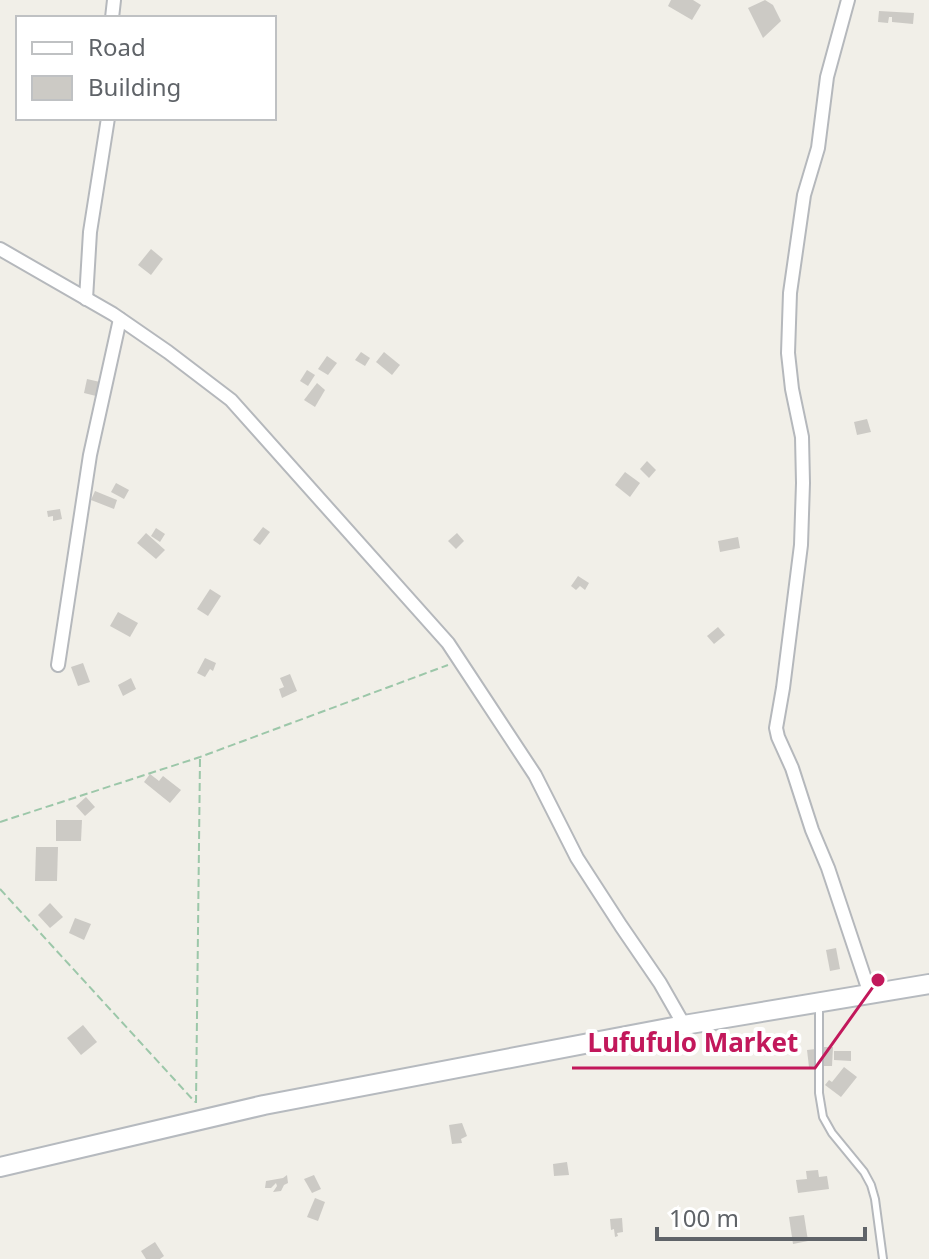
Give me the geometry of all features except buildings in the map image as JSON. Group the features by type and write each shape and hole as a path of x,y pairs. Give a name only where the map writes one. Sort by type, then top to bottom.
{"street":[{"path":"848,0 827,77 818,148 804,195 790,293 788,353 802,437 802,514 799,559 776,728 870,994"},
{"path":"86,299 90,232 108,120"},
{"path":"0,249 120,319 231,400 448,643 535,775 577,858 660,983 684,1025"},
{"path":"58,665 90,455 120,319"},
{"path":"0,1167 264,1105 684,1025 929,984"}],"lane":[{"path":"819,1003 819,1093 823,1117 871,1185 883,1259"}],"path":[{"path":"0,822 200,757 460,660"},
{"path":"0,889 196,1103 200,757"}],"place":[{"name":"Lufufulo Market","path":"878,980"}]}
